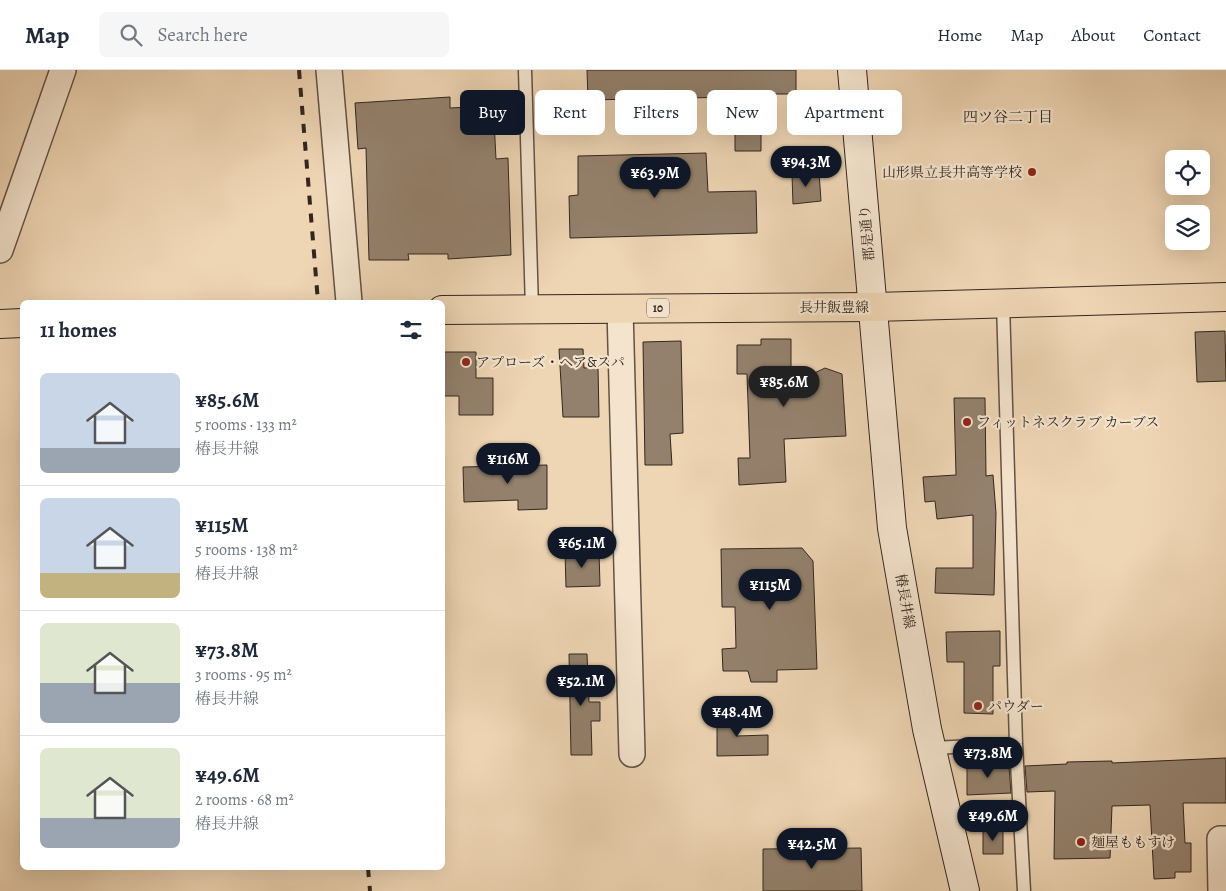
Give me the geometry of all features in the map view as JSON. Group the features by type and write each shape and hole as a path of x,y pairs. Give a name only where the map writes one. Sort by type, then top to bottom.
{"main road":[{"name":"郡是通り","path":"852,70 874,307"},
{"name":"長井飯豊線","path":"445,310 874,307 1226,297"},
{"name":"椿長井線","path":"874,307 892,528 932,748 964,891"},
{"path":"0,324 20,323"}],"street":[{"path":"0,250 62,70"},
{"path":"329,70 349,300"},
{"path":"620,308 632,754"},
{"path":"1221,891 1220,839 1226,839"}],"lane":[{"path":"525,70 532,309"},
{"path":"1004,303 1016,744 1024,891"},
{"path":"932,748 1016,744"}],"building":[{"path":"587,70 796,70 796,90 787,90 787,94 777,94 777,90 707,90 707,98 697,98 697,90 615,90 615,99 605,100 605,90 588,90"},
{"path":"450,97 450,108 460,108 460,135 495,135 496,159 508,158 511,255 448,259 448,254 408,254 409,260 369,260 366,148 358,149 355,103"},
{"path":"735,135 761,135 761,151 735,151"},
{"path":"706,153 708,192 756,191 757,233 570,238 569,196 578,195 578,156"},
{"path":"819,172 821,201 793,204 792,175"},
{"path":"1225,331 1226,381 1197,382 1195,332"},
{"path":"761,339 791,339 791,384 825,368 842,374 846,436 784,439 786,482 739,485 738,458 750,458 747,374 737,374 737,345 761,345"},
{"path":"681,341 683,433 670,434 672,465 645,465 643,342"},
{"path":"559,349 583,349 584,368 598,367 599,417 563,417"},
{"path":"445,352 476,352 476,378 493,378 493,415 459,415 459,396 445,396"},
{"path":"954,398 985,398 986,476 993,475 996,513 994,595 935,593 936,568 973,568 973,515 937,519 935,501 925,502 923,477 956,475"},
{"path":"547,465 547,509 518,510 518,500 464,502 463,467"},
{"path":"802,548 813,561 817,669 777,670 777,682 751,682 748,671 723,671 722,649 736,648 735,607 722,607 721,549"},
{"path":"599,552 600,586 566,587 565,553"},
{"path":"1000,631 1000,666 993,666 993,714 964,713 964,662 947,662 946,632"},
{"path":"569,654 587,654 589,702 600,702 600,721 591,721 592,755 571,755"},
{"path":"717,711 737,711 737,736 768,735 768,755 717,756"},
{"path":"1226,758 1226,803 1183,803 1185,843 1191,843 1191,872 1175,872 1175,878 1154,879 1150,805 1112,806 1110,858 1054,859 1055,791 1027,792 1025,766 1067,764 1067,762 1112,761 1112,763"},
{"path":"967,764 1000,764 1000,767 1009,767 1011,793 967,795"},
{"path":"983,830 1003,830 1003,854 983,854"},
{"path":"861,848 862,891 763,891 763,849"}],"railway":[{"path":"299,70 318,300"},
{"path":"368,870 370,891"}],"place":[{"name":"山形県立長井高等学校","path":"1032,172"},
{"name":"アプローズ・ヘア&スパ","path":"466,362"},
{"name":"フィットネスクラブ カーブス","path":"967,422"},
{"name":"パウダー","path":"978,706"},
{"name":"麺屋ももすけ","path":"1081,842"}],"district":[{"name":"四ツ谷二丁目","path":"1008,117"}]}
